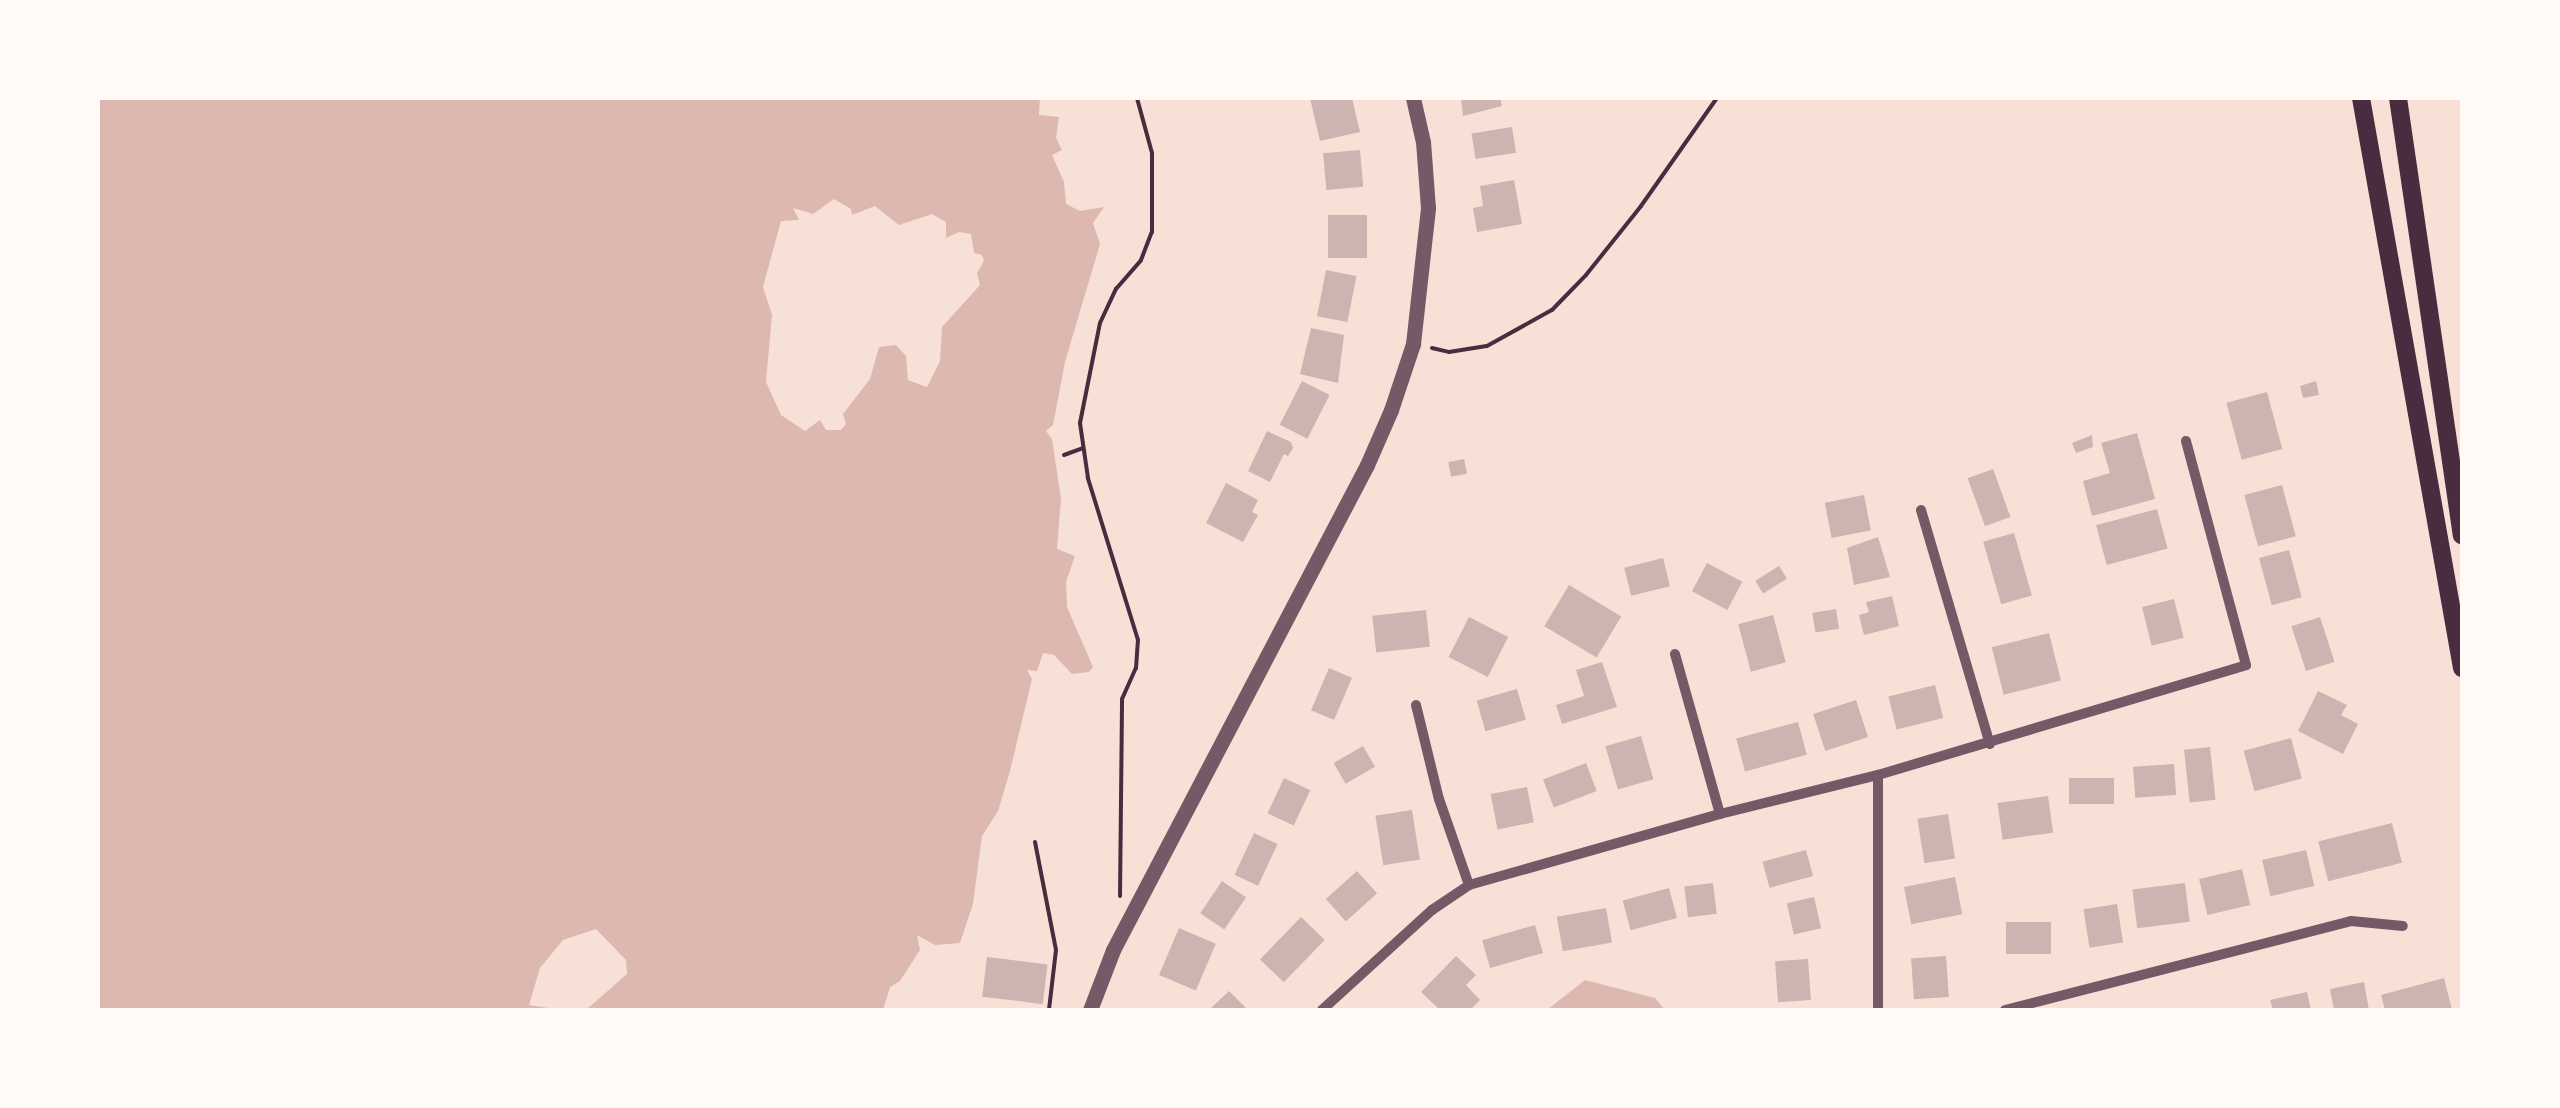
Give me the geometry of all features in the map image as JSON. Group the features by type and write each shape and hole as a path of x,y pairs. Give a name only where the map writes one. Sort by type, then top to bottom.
{"main road":[{"path":"2361,98 2462,668"},
{"path":"2398,98 2462,535"}],"street":[{"path":"1090,1010 1113,950 1367,465 1413,344 1428,208 1423,142 1413,98"},
{"path":"1322,1010 1432,910 1469,884 1720,814 1878,776 2246,665 2186,441"},
{"path":"1921,510 1990,744"},
{"path":"1675,654 1720,814"},
{"path":"1416,705 1439,799 1469,884"},
{"path":"1878,776 1878,1010"},
{"path":"2005,1010 2352,921 2403,926"}],"path":[{"path":"1118,905 1123,866 1122,698 1136,668 1138,640 1088,478 1080,422 1100,323 1116,289 1142,260 1152,232 1152,153 1137,98"},
{"path":"1413,344 1448,352 1487,346 1508,338 1552,310 1641,206 1717,98"},
{"path":"1064,455 1084,448"},
{"path":"1035,842 1056,950 1049,1010"}],"shaded area":[{"path":"98,98 1040,98 1039,115 1059,117 1056,138 1062,150 1052,155 1064,182 1066,204 1080,211 1104,207 1093,223 1100,244 1065,362 1053,425 1046,431 1052,439 1061,499 1057,549 1075,556 1066,582 1067,607 1093,667 1089,672 1072,674 1054,655 1043,653 1037,671 1027,670 1032,679 1010,771 998,811 982,836 973,904 960,943 935,945 917,935 920,950 900,981 890,987 883,1010 586,1010 627,974 626,960 596,929 563,940 540,968 529,1005 561,1010 98,1010","holes":["834,199 851,209 852,215 875,206 899,225 932,214 946,222 946,238 959,232 971,234 974,253 982,255 984,261 977,273 980,285 942,327 940,361 927,387 908,380 906,356 896,345 879,347 870,379 843,414 846,424 841,430 826,430 820,420 805,431 781,415 766,382 772,315 763,287 781,221 799,220 793,208 813,214"]},
{"path":"1585,980 1655,998 1665,1010 1547,1010"}],"building":[{"path":"1310,98 1352,98 1360,132 1320,141"},
{"path":"1461,98 1500,98 1502,106 1463,116"},
{"path":"1512,127 1516,153 1476,159 1472,133"},
{"path":"1360,150 1363,187 1326,190 1323,153"},
{"path":"1514,180 1522,224 1477,232 1473,208 1483,206 1480,186"},
{"path":"1328,215 1367,215 1367,258 1328,258"},
{"path":"1326,270 1356,276 1347,322 1317,316"},
{"path":"1311,328 1344,335 1338,383 1300,374"},
{"path":"1302,381 1330,395 1307,439 1280,425"},
{"path":"2316,381 2319,395 2303,398 2300,386"},
{"path":"2267,392 2282,449 2242,460 2226,403"},
{"path":"1267,431 1291,442 1293,448 1288,456 1284,454 1270,482 1248,471"},
{"path":"2137,433 2155,499 2092,516 2083,481 2110,473 2101,443"},
{"path":"2092,435 2093,447 2076,453 2072,443"},
{"path":"1464,459 1467,474 1451,477 1448,462"},
{"path":"1993,469 2010,517 1985,526 1968,478"},
{"path":"1226,483 1258,500 1252,512 1258,515 1243,542 1206,523"},
{"path":"2282,485 2296,536 2258,546 2244,495"},
{"path":"1864,495 1871,530 1832,538 1825,503"},
{"path":"2157,509 2168,549 2107,565 2096,525"},
{"path":"2014,533 2032,595 2001,604 1983,542"},
{"path":"1878,537 1890,577 1854,585 1847,548"},
{"path":"2289,550 2302,597 2272,605 2259,558"},
{"path":"1663,558 1670,586 1631,596 1624,568"},
{"path":"1707,563 1742,582 1727,610 1692,591"},
{"path":"1779,566 1787,579 1763,594 1755,581"},
{"path":"1569,585 1621,616 1597,658 1544,626"},
{"path":"1892,596 1899,626 1864,635 1859,615 1869,612 1866,602"},
{"path":"2174,599 2184,638 2152,646 2142,607"},
{"path":"1836,609 1839,629 1815,633 1812,613"},
{"path":"1426,610 1430,647 1376,652 1372,616"},
{"path":"1773,615 1786,662 1751,672 1738,624"},
{"path":"1469,617 1508,637 1488,677 1449,657"},
{"path":"2320,617 2335,662 2306,671 2291,626"},
{"path":"2049,633 2061,681 2004,695 1992,647"},
{"path":"1602,662 1617,707 1562,724 1556,705 1584,696 1576,670"},
{"path":"1329,668 1352,678 1334,720 1311,710"},
{"path":"1935,685 1943,718 1897,730 1888,697"},
{"path":"1517,689 1526,720 1485,731 1477,701"},
{"path":"2318,691 2347,705 2341,715 2358,724 2343,754 2298,731"},
{"path":"1856,700 1868,737 1825,751 1813,714"},
{"path":"1798,722 1807,755 1745,771 1736,739"},
{"path":"1641,736 1653,779 1618,789 1605,746"},
{"path":"2291,738 2302,779 2255,791 2244,751"},
{"path":"1363,746 1375,767 1346,784 1334,763"},
{"path":"2210,747 2216,800 2190,802 2184,750"},
{"path":"1586,763 1597,791 1554,807 1543,779"},
{"path":"2174,764 2176,795 2135,798 2133,767"},
{"path":"1284,778 1310,790 1294,826 1268,813"},
{"path":"2069,778 2114,778 2114,804 2069,804"},
{"path":"1527,787 1534,822 1498,829 1491,794"},
{"path":"2048,796 2053,833 2003,840 1997,803"},
{"path":"1412,810 1420,859 1383,865 1375,816"},
{"path":"1948,814 1955,858 1924,863 1917,819"},
{"path":"2392,823 2402,863 2328,881 2318,841"},
{"path":"1254,833 1278,844 1258,886 1235,875"},
{"path":"1806,850 1813,876 1770,888 1763,862"},
{"path":"2306,850 2314,886 2270,896 2262,860"},
{"path":"2242,869 2250,905 2207,915 2199,879"},
{"path":"1357,871 1377,893 1346,921 1326,899"},
{"path":"1955,877 1962,914 1911,924 1904,887"},
{"path":"1222,881 1246,897 1224,930 1200,913"},
{"path":"1713,883 1717,914 1688,917 1684,887"},
{"path":"2185,883 2190,922 2137,928 2132,889"},
{"path":"1669,888 1677,918 1631,930 1623,900"},
{"path":"1814,897 1821,928 1794,934 1787,903"},
{"path":"2117,904 2123,943 2090,948 2083,909"},
{"path":"1606,908 1612,942 1563,951 1557,917"},
{"path":"1301,917 1325,940 1284,982 1260,959"},
{"path":"2006,922 2051,922 2051,954 2006,954"},
{"path":"1535,925 1543,953 1490,968 1482,940"},
{"path":"1179,928 1216,944 1196,991 1159,975"},
{"path":"1456,956 1476,975 1466,985 1480,1000 1470,1010 1440,1010 1421,992"},
{"path":"1946,956 1949,997 1914,999 1911,958"},
{"path":"987,957 1048,964 1043,1004 982,997"},
{"path":"1808,959 1811,1000 1778,1002 1775,961"},
{"path":"2444,978 2452,1010 2385,1010 2381,995"},
{"path":"2364,982 2369,1010 2334,1010 2330,989"},
{"path":"1229,991 1248,1010 1209,1010"},
{"path":"2307,992 2311,1010 2273,1010 2270,1000"}]}
